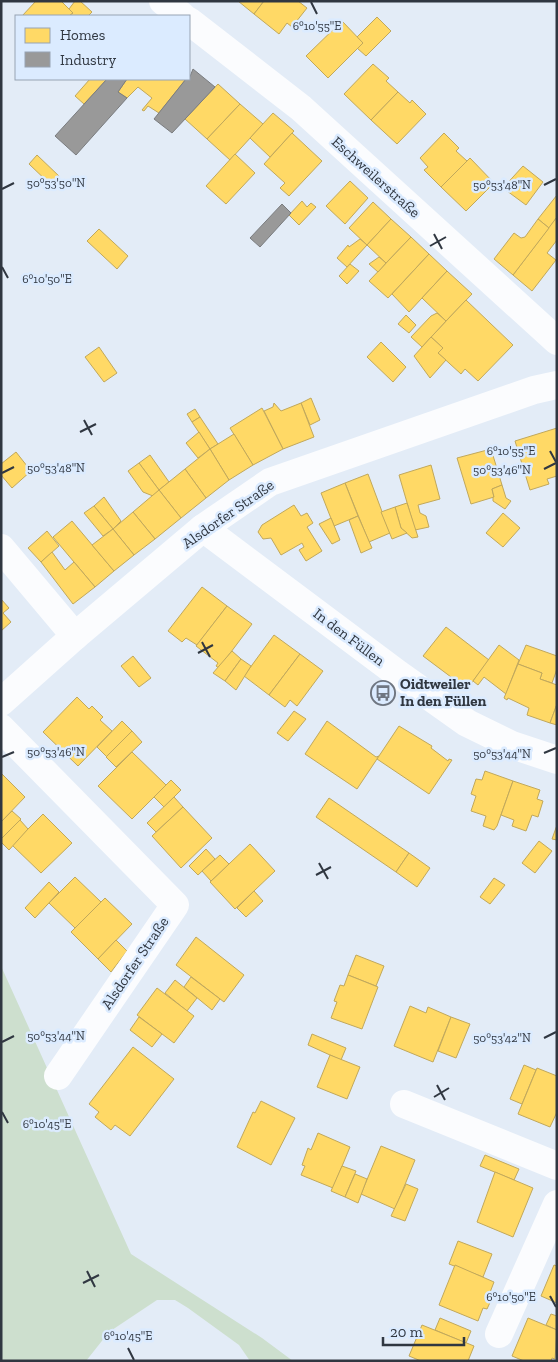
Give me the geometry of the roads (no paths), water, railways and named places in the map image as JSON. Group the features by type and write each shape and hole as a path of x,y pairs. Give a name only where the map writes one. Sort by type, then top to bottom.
{"street":[{"path":"163,1 181,15"},
{"name":"Eschweilerstraße","path":"190,22 301,108 557,341"},
{"name":"Alsdorfer Straße","path":"1,702 75,636 203,528 270,482 534,390 557,385"},
{"name":"In den Füllen","path":"203,528 398,674 467,723 512,746 557,760"},
{"path":"1,548 75,636"},
{"name":"Alsdorfer Straße","path":"1,728 175,905 58,1076"},
{"path":"404,1104 557,1166"},
{"path":"500,1334 557,1204"}],"place":[{"name":"Oidtweiler In den Füllen","path":"383,693"}]}
